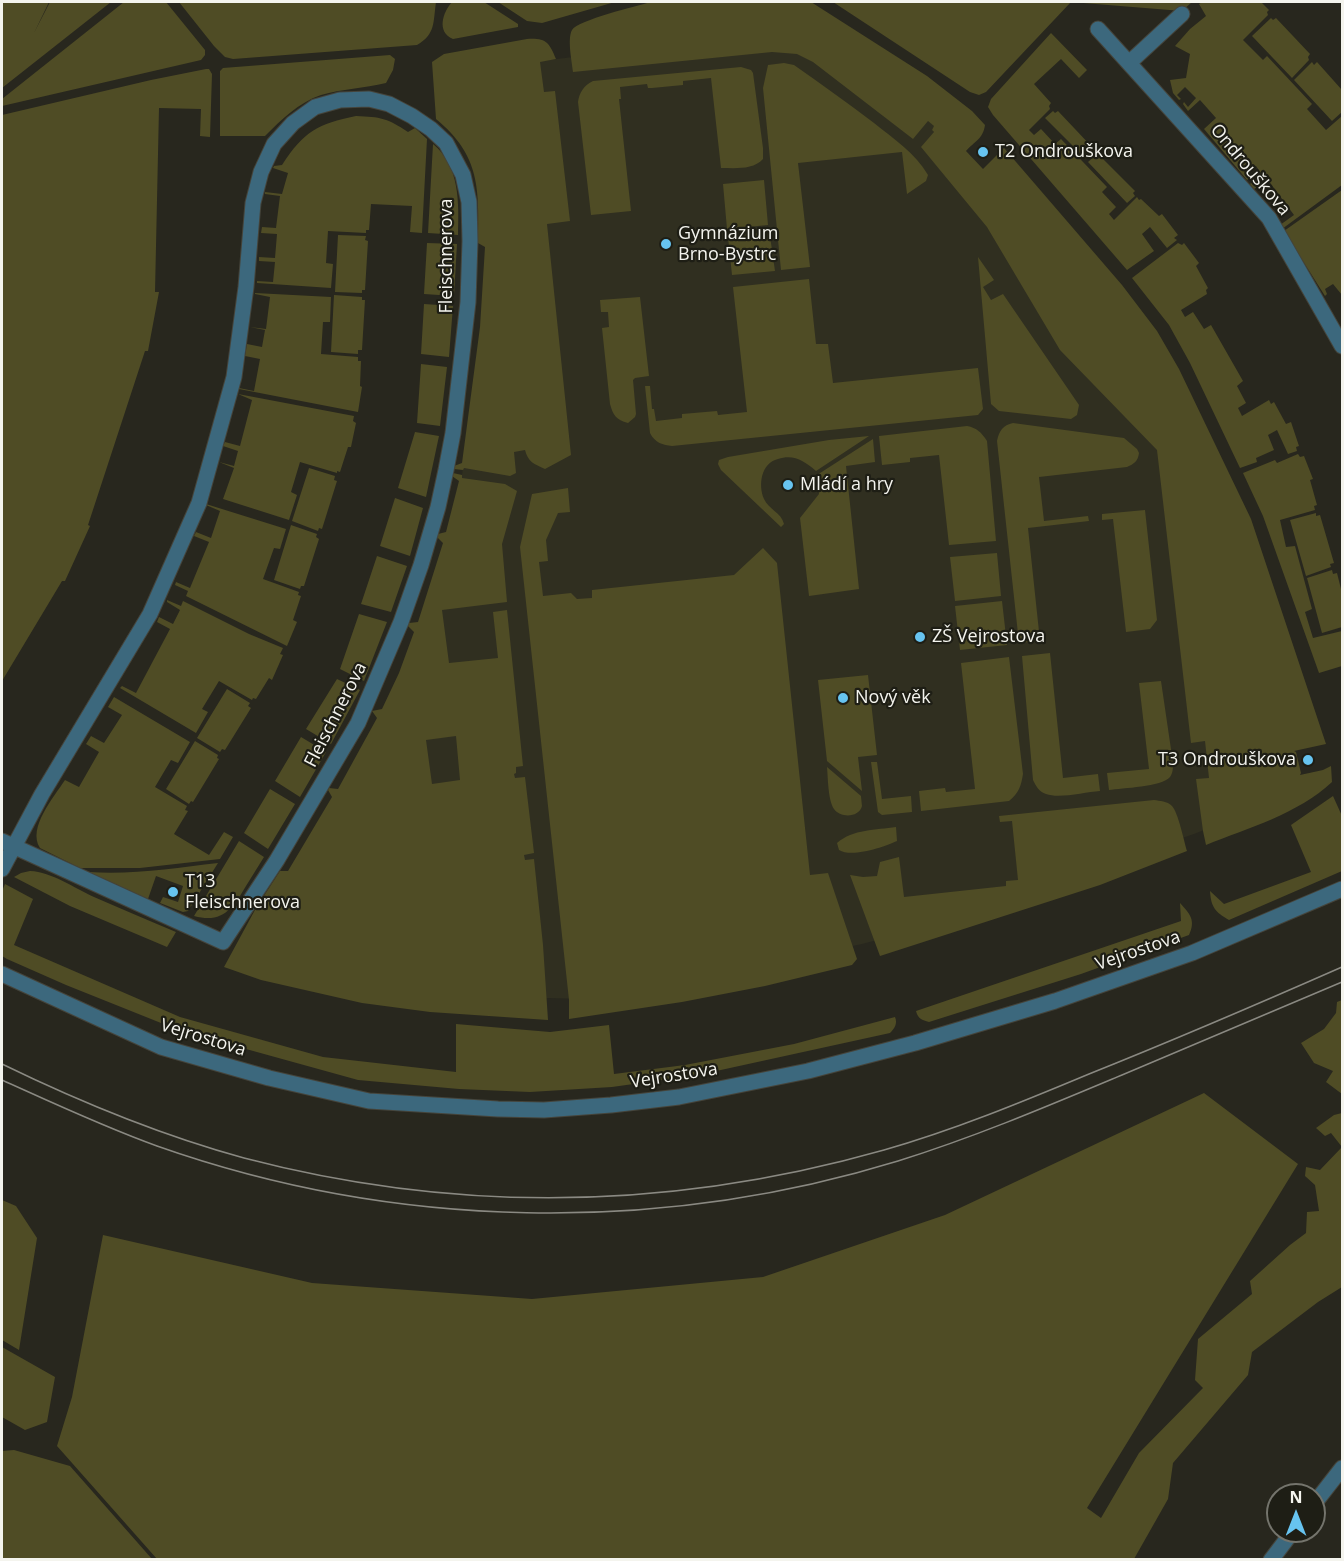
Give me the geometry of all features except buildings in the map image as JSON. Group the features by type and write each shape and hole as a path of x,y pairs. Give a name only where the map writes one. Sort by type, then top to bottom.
{"street":[{"path":"1129,63 1182,14"},
{"name":"Ondrouškova","path":"1098,29 1269,218 1342,346"},
{"name":"Fleischnerova","path":"2,869 7,844 42,794 150,614 198,503 234,377 246,287 253,203 261,172 274,144 292,123 315,107 340,100 369,99 389,104 412,116 446,143 463,175 469,202 468,302 453,434 435,516 405,612 358,723 277,860 223,942 7,844"},
{"name":"Vejrostova","path":"2,974 161,1047 269,1078 369,1101 544,1110 679,1097 808,1071 915,1043 1055,1001 1192,953 1342,890"},
{"path":"1326,1489 1342,1468"},
{"path":"1271,1560 1284,1543"}],"shaded area":[{"path":"2,2 49,2 34,33 50,2 111,2 2,88"},
{"path":"124,2 166,2 205,50 205,55 201,60 2,106 2,99"},
{"path":"179,2 436,2 431,32 417,45 233,59 225,57 214,46"},
{"path":"452,2 484,2 518,24 518,27 453,39 444,32 443,27 444,16"},
{"path":"498,2 615,2 542,23 527,21"},
{"path":"651,2 811,2 927,76 972,111 985,125 980,137 966,151 983,169 1004,148 1122,285 1157,331 1179,369 1251,519 1326,744 1294,751 1300,775 1331,766 1332,782 1288,812 1206,845 1196,779 1209,778 1205,741 1191,743 1157,450 1060,350 987,227 921,147 934,132 932,130 934,126 928,121 913,139 813,62 797,54 772,52 573,72 570,45 572,30 596,18"},
{"path":"833,2 1071,2 986,92 979,95 970,92"},
{"path":"1071,2 1192,2 1182,11"},
{"path":"1202,2 1261,2 1269,10 1268,15 1243,40 1263,60 1267,56 1312,104 1307,109 1326,130 1342,116 1342,185 1282,229 1280,225 1294,215 1268,180 1254,189 1250,184 1261,173 1256,166 1247,173 1250,178 1247,180 1204,129 1216,118 1200,100 1188,111 1184,102 1188,107 1196,98 1185,87 1177,95 1181,99 1179,100 1173,93 1170,80 1186,78 1190,54 1175,46 1206,16 1199,4"},
{"path":"1271,18 1273,20 1276,18 1310,54 1309,60 1292,78 1252,36"},
{"path":"807,28 935,126 932,130 1043,245 1166,391 1239,816 1194,834 892,936 862,944 587,999 468,996 402,670 437,571 462,475 483,310 488,202 468,70"},
{"path":"1051,33 1087,70 1079,78 1061,59 1034,84 1051,103 1050,109 1029,130 1034,135 1041,129 1055,144 1061,139 1107,187 1102,192 1116,207 1109,214 1114,220 1137,197 1159,216 1162,214 1178,235 1174,238 1177,240 1167,248 1150,227 1142,234 1154,251 1127,270 988,107 991,99"},
{"path":"527,39 539,39 546,42 556,59 540,62 544,92 555,91 570,221 547,224 571,455 545,469 532,462 525,450 514,452 516,473 510,476 464,468 463,470 454,469 454,466 462,463 480,327 485,247 478,243 477,190 469,161 451,133 436,119 432,62 444,54"},
{"path":"390,55 395,59 393,70 386,83 313,98 291,112 265,136 220,136 220,71 223,68"},
{"path":"1312,62 1314,65 1317,62 1342,90 1342,112 1332,121 1294,80"},
{"path":"784,63 794,65 874,123 910,153 928,175 926,181 907,194 902,152 798,163 810,267 781,270 763,88 768,65"},
{"path":"741,67 753,73 763,148 763,159 759,163 749,167 721,168 711,78 683,81 683,85 648,88 647,84 620,87 621,99 619,99 631,211 591,215 578,102 585,87 593,81"},
{"path":"209,69 212,74 210,137 200,136 201,109 159,108 155,292 159,292 148,351 145,351 88,525 90,526 65,581 62,581 2,681 2,115"},
{"path":"1053,111 1055,113 1058,111 1092,147 1090,150 1092,153 1086,159 1045,118"},
{"path":"356,116 384,119 408,132 415,128 427,139 422,233 410,232 412,206 371,204 369,230 366,230 366,233 328,231 326,263 333,264 331,288 257,283 257,281 273,282 275,262 259,261 259,257 275,258 277,234 261,233 262,227 276,228 280,196 265,194 265,192 282,194 288,173 273,168 274,166 282,165 298,144 313,131 332,122"},
{"path":"433,144 442,153 453,174 458,198 458,235 428,233"},
{"path":"1099,155 1135,191 1133,193 1135,196 1127,203 1088,162"},
{"path":"764,180 768,225 727,229 723,184"},
{"path":"1342,190 1342,295 1333,284 1325,289 1327,294 1325,296 1284,231"},
{"path":"765,232 770,236 775,271 732,275 728,237"},
{"path":"338,235 366,236 365,240 368,241 365,290 362,290 362,293 335,292"},
{"path":"427,243 457,244 454,296 424,294"},
{"path":"1178,243 1182,245 1184,243 1199,263 1196,266 1208,288 1207,294 1181,310 1185,317 1193,312 1204,329 1211,325 1243,381 1237,386 1246,403 1238,408 1242,416 1269,400 1271,404 1274,402 1286,424 1291,422 1299,446 1296,447 1297,451 1288,454 1277,430 1268,435 1274,450 1256,458 1257,462 1240,468 1190,363 1169,325 1132,278"},
{"path":"978,257 994,280 983,287 991,300 1003,294 1079,405 1077,415 1071,419 999,411 991,404"},
{"path":"809,279 816,344 828,344 833,383 978,368 983,409 978,415 672,446 654,439 650,433 645,386 650,386 652,409 654,409 656,421 682,418 682,414 717,411 718,415 747,412 733,287"},
{"path":"255,293 331,297 330,322 323,322 321,354 358,357 358,361 361,361 360,386 362,387 358,412 239,389 254,391 260,359 245,356 247,344 262,347 265,330 250,327 266,329 270,297"},
{"path":"334,295 362,297 362,300 365,300 362,350 358,350 358,354 331,352"},
{"path":"640,297 649,376 633,380 636,414 628,423 616,416 610,404 602,328 609,327 608,312 601,312 600,300"},
{"path":"424,304 453,306 449,357 421,354"},
{"path":"421,364 447,367 440,426 417,423"},
{"path":"238,394 354,416 353,421 356,423 351,447 348,447 340,472 300,462 291,492 297,495 289,520 223,499 234,468 219,462 234,466 238,451 223,446 225,442 240,446 252,400"},
{"path":"1013,423 1124,438 1139,453 1135,462 1127,467 1039,477 1044,521 1088,516 1089,521 1028,528 1040,641 1019,643 997,441 1002,429"},
{"path":"967,426 978,431 987,441 996,541 949,545 939,455 910,458 910,462 882,465 879,436"},
{"path":"415,432 439,436 426,497 398,488"},
{"path":"869,436 816,471 803,461 789,457 772,461 768,465 762,475 762,493 766,503 782,520 784,524 781,527 721,470 718,464 719,460 728,457 829,440"},
{"path":"873,439 875,462 846,466 859,589 809,596 800,518 819,494 817,475"},
{"path":"1298,454 1300,457 1304,456 1313,479 1310,480 1317,505 1314,506 1315,510 1280,520 1286,547 1295,546 1312,609 1305,612 1313,638 1342,631 1342,666 1319,673 1263,516 1243,473 1275,460 1277,463"},
{"path":"309,468 335,476 334,480 337,481 322,529 319,528 318,531 292,521"},
{"path":"453,473 462,475 462,478 505,484 517,491 502,544 507,602 442,610 449,663 498,658 493,612 507,610 523,766 516,767 514,774 515,778 525,777 534,853 524,855 525,860 534,859 548,1020 430,1012 362,1003 261,980 224,967 256,908 280,871 288,871 332,797 329,788 338,789 377,718 372,711 382,709 399,673 414,632 408,626 409,623 418,622 443,543 437,537 438,534 446,532 459,481 452,476","holes":["456,736 460,780 432,784 426,740"]},
{"path":"568,488 570,512 558,513 546,540 548,561 539,562 543,596 571,593 577,599 592,598 592,590 734,575 763,548 777,563 810,875 828,873 857,959 852,965 765,986 682,1002 569,1019 569,1000 520,547 532,494"},
{"path":"395,498 423,508 410,556 380,546"},
{"path":"206,504 286,529 280,549 274,548 263,579 299,592 298,595 301,596 293,620 297,622 287,646 186,596 188,591 175,585 176,582 190,588 209,542 194,536 196,532 211,538 220,511"},
{"path":"1145,510 1157,620 1150,629 1126,632 1113,519 1102,520 1102,514"},
{"path":"1316,513 1316,516 1320,515 1334,563 1330,564 1331,567 1306,576 1290,520"},
{"path":"291,525 317,534 316,537 319,539 304,586 300,589 274,580"},
{"path":"997,553 1001,596 955,601 950,557"},
{"path":"377,556 407,566 391,612 361,604"},
{"path":"1332,570 1333,574 1337,573 1342,593 1342,627 1322,633 1307,578"},
{"path":"167,600 181,606 183,601 283,648 280,654 283,655 272,680 269,678 256,699 252,700 219,681 202,709 208,712 196,733 120,688 122,686 136,693 170,629 157,622 159,617 173,624 180,610"},
{"path":"1002,601 1007,645 960,650 955,606"},
{"path":"359,614 387,622 364,681 340,669"},
{"path":"1050,653 1063,778 1098,774 1100,791 1065,796 1051,795 1041,792 1033,780 1022,656"},
{"path":"1009,657 1023,774 1017,792 1009,801 921,811 919,791 945,788 946,792 975,789 961,663"},
{"path":"868,675 877,755 858,757 862,791 827,761 818,680"},
{"path":"337,679 360,690 331,744 306,729"},
{"path":"1161,681 1173,763 1171,775 1166,780 1151,785 1109,790 1107,773 1149,769 1139,683"},
{"path":"227,689 250,703 248,706 251,708 225,750 222,749 220,752 197,738"},
{"path":"114,697 190,742 178,763 171,760 155,787 187,806 185,810 188,811 174,834 209,855 224,832 233,837 220,859 140,868 80,868 40,848 37,831 39,822 49,804 65,780 79,787 99,752 86,744 91,736 104,743 122,715 108,707"},
{"path":"301,737 326,752 300,797 275,781"},
{"path":"195,741 218,755 219,759 193,802 189,804 166,789"},
{"path":"871,762 877,762 882,799 911,796 912,812 882,815 878,812"},
{"path":"827,767 861,796 862,806 857,813 845,815 834,809 829,795"},
{"path":"270,789 295,804 268,849 244,833"},
{"path":"1333,796 1342,816 1342,871 1229,920 1217,912 1211,901 1210,891 1224,904 1311,872 1291,825"},
{"path":"1154,800 1168,803 1174,809 1187,851 1100,885 880,956 850,875 877,876 880,862 899,857 904,897 1006,886 1006,881 1018,880 1012,821 1000,822 999,816"},
{"path":"896,827 897,841 860,852 839,850 837,843 850,835"},
{"path":"239,841 264,857 236,901 226,912 213,918 194,916"},
{"path":"218,863 188,911 183,912 160,903 163,897 178,902 183,886 156,876 148,899 89,872 137,872"},
{"path":"30,871 55,877 94,897 176,932 167,947 70,906 14,877"},
{"path":"5,884 33,899 14,945 180,1017 323,1057 456,1072 456,1024 550,1032 609,1025 614,1074 685,1065 794,1044 895,1017 896,1024 890,1033 698,1075 612,1087 530,1092 459,1089 358,1080 181,1031 7,959 2,956 2,891"},
{"path":"1180,903 1192,921 1189,935 1081,974 929,1022 921,1019 917,1014 916,1011 1181,921"},
{"path":"1342,1000 1342,1094 1326,1082 1333,1071 1314,1063 1301,1043 1324,1029 1336,1013 1337,1002"},
{"path":"1204,1093 1298,1164 1087,1508 1101,1518 1139,1453 1203,1388 1195,1380 1198,1339 1252,1294 1250,1281 1306,1233 1307,1212 1319,1211 1315,1185 1305,1176 1306,1167 1320,1170 1342,1147 1342,1287 1318,1302 1252,1352 1248,1375 1173,1463 1168,1499 1134,1559 157,1559 57,1446 72,1397 103,1235 312,1283 532,1299 763,1277 945,1215"},
{"path":"1342,1113 1342,1147 1331,1133 1325,1136 1316,1128 1334,1115"},
{"path":"2,1200 16,1206 37,1238 19,1350 2,1340"},
{"path":"2,1347 55,1377 47,1422 25,1430 2,1417"},
{"path":"14,1450 70,1466 152,1559 2,1559 2,1451"}],"tram line":[{"path":"2,1064 91,1104 182,1139 244,1158 324,1176 405,1189 485,1196 565,1198 645,1194 725,1184 805,1170 910,1142 962,1125 1039,1095 1342,967"},
{"path":"2,1080 98,1123 157,1146 247,1174 339,1194 433,1207 526,1213 620,1211 714,1202 807,1185 898,1161 1039,1110 1342,982"}],"place":[{"name":"T2 Ondrouškova","path":"983,152"},
{"name":"Gymnázium Brno-Bystrc","path":"666,244"},
{"name":"Mládí a hry","path":"788,485"},
{"name":"ZŠ Vejrostova","path":"920,637"},
{"name":"Nový věk","path":"843,698"},
{"name":"T3 Ondrouškova","path":"1308,760"},
{"name":"T13 Fleischnerova","path":"173,892"}]}
